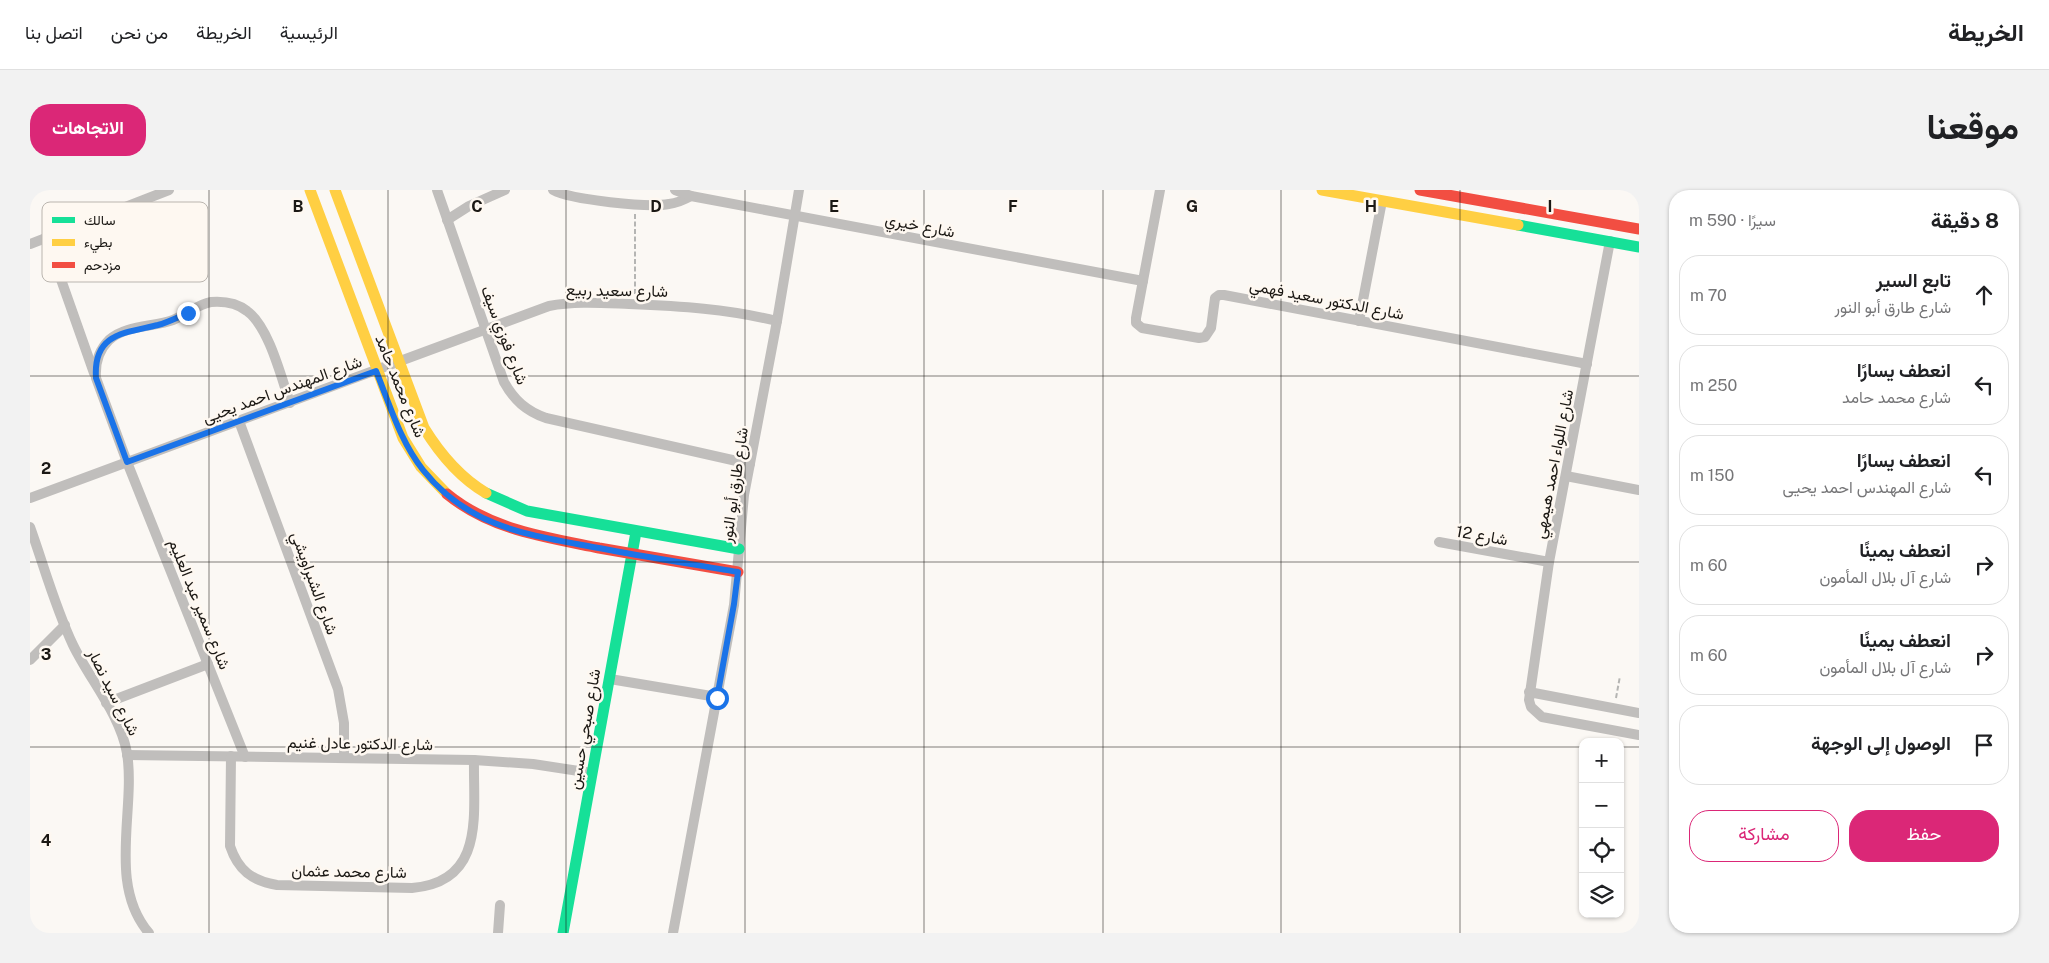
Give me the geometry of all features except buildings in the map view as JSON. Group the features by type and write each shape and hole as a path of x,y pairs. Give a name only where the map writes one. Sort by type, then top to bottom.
{"street":[{"path":"138,202 170,190"},
{"name":"شارع محمد حامد","path":"310,190 376,371 403,438 412,455 437,486 468,510 503,528 632,554 738,572"},
{"name":"شارع محمد حامد","path":"335,190 398,363 424,428 432,443 454,469 480,491 511,506 527,511 739,549"},
{"name":"شارع فوزي سيف","path":"437,190 504,382 516,401 535,414 546,418 750,464"},
{"path":"447,220 469,206 505,190"},
{"path":"553,190 563,195 635,204 670,204 692,196"},
{"name":"شارع خيري","path":"676,190 692,196 795,217 1143,281"},
{"name":"شارع طارق أبو النور","path":"673,933 734,604 742,509 800,190"},
{"path":"1143,281 1160,190"},
{"path":"1322,190 1639,247"},
{"path":"1420,190 1639,229"},
{"path":"1359,321 1382,201"},
{"path":"30,244 42,239"},
{"name":"شارع اللواء احمد هيمهي","path":"1530,692 1549,562 1610,241"},
{"name":"شارع الدكتور سعيد فهمي","path":"1143,281 1136,320 1140,327 1152,330 1199,338 1206,336 1210,328 1214,300 1221,294 1587,364"},
{"name":"شارع سمير عبد العليم","path":"62,282 127,462 245,756"},
{"path":"96,378 98,357 102,348 118,334 160,324 209,302 222,302 235,304 246,310 256,318 264,329 290,403"},
{"name":"شارع سعيد ربيع","path":"376,371 485,329 559,304 635,304 720,310 777,322"},
{"name":"شارع المهندس احمد يحيى","path":"30,498 376,371"},
{"name":"شارع الشبراويشي","path":"239,421 338,689 344,723 344,758"},
{"path":"1566,476 1639,490"},
{"name":"شارع سيد نصار","path":"30,527 65,625 80,660 106,703 121,733 127,754 126,871 128,892 136,913 149,933"},
{"name":"شارع صبحي حسين","path":"563,933 636,532"},
{"name":"شارع 12","path":"1439,542 1549,562"},
{"path":"30,660 65,625"},
{"path":"106,703 208,664"},
{"path":"610,679 717,698"},
{"path":"1639,713 1530,692 1531,707 1542,717 1639,735"},
{"name":"شارع الدكتور عادل غنيم","path":"127,754 474,760 533,764 592,773"},
{"name":"شارع محمد عثمان","path":"231,756 230,846 234,858 252,878 264,883 277,885 403,888 426,887 440,882 452,875 462,864 469,852 472,839 474,760"},
{"path":"498,933 500,905"}],"path":[{"path":"635,204 635,304"},
{"path":"1614,708 1620,676"}],"traffic: fast":[{"path":"1518,225 1639,247"},
{"path":"486,493 527,511 739,549"},
{"path":"563,933 636,532"}],"traffic: slow":[{"path":"310,190 403,438 421,467 447,494"},
{"path":"335,190 424,428 451,464 467,480 486,493"},
{"path":"1322,190 1518,225"}],"traffic: jam":[{"path":"1420,190 1639,229"},
{"path":"447,494 482,516 500,524 539,536 738,572"}],"route":[{"path":"188,313 160,324 118,334 102,348 98,357 96,378 127,462 376,371 403,438 412,455 437,486 468,510 485,520 503,528 522,533 738,572 717,698"}]}
